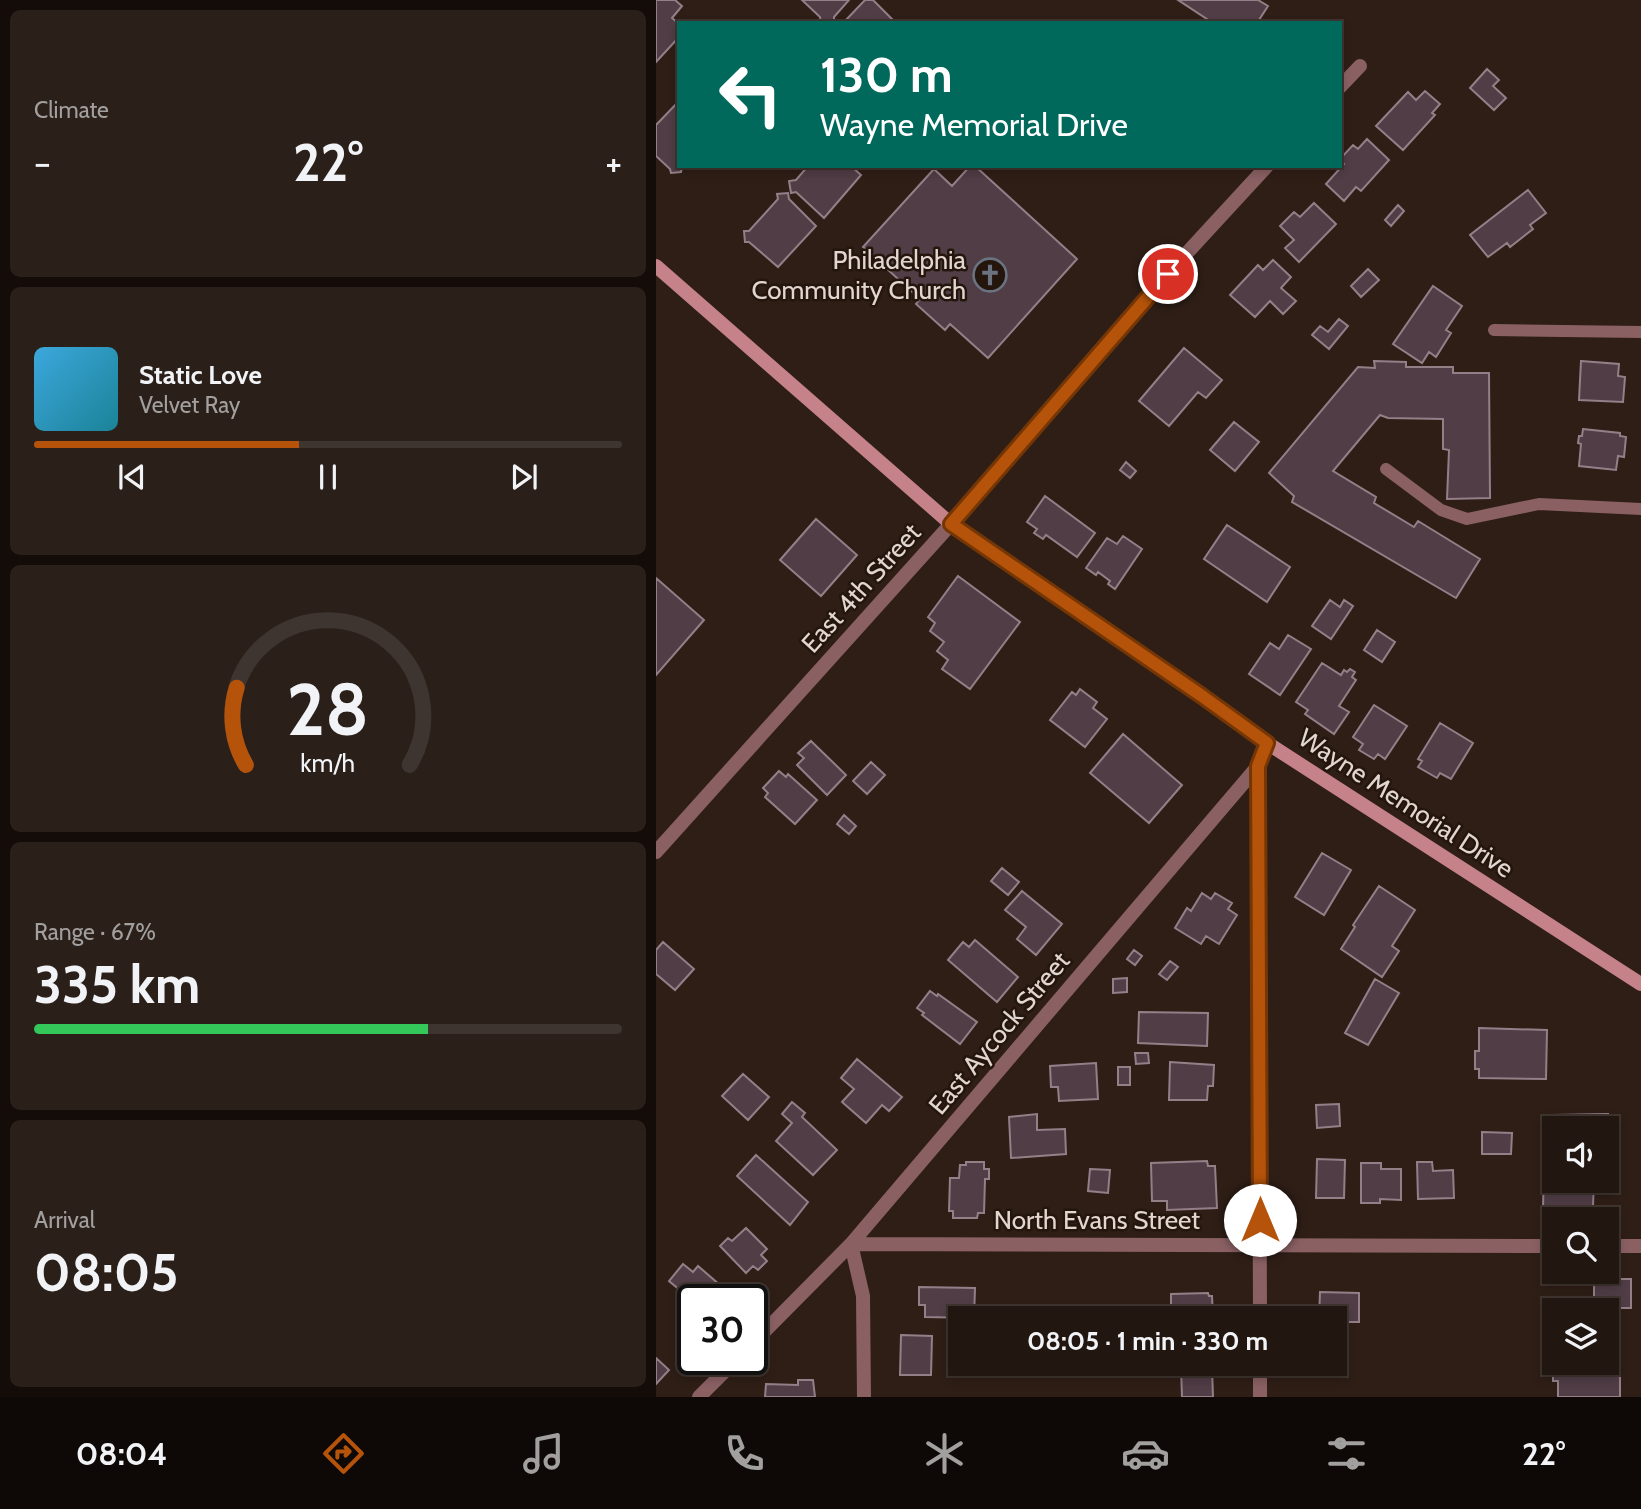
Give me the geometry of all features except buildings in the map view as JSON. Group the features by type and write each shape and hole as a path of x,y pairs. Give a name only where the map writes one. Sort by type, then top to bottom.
{"main road":[{"name":"Wayne Memorial Drive","path":"656,266 951,524 1267,743 1641,984"}],"street":[{"path":"1342,85 1360,66"},
{"name":"East 4th Street","path":"656,852 951,524 1151,292 1265,168"},
{"name":"East Aycock Street","path":"768,1327 851,1244 1258,766 1267,743"},
{"path":"1258,766 1260,1306"},
{"path":"851,1244 863,1296 864,1397"},
{"name":"North Evans Street","path":"851,1244 1542,1246"},
{"path":"1619,1246 1641,1246"},
{"path":"699,1397 721,1375"},
{"path":"1260,1376 1260,1397"}],"lane":[{"path":"1494,330 1641,332"},
{"path":"1386,468 1441,510 1467,519 1539,504 1641,509"}],"place":[{"name":"Philadelphia Community Church","path":"990,275"}],"route":[{"path":"1168,274 951,524 1267,743 1258,766 1260,1220"}]}
